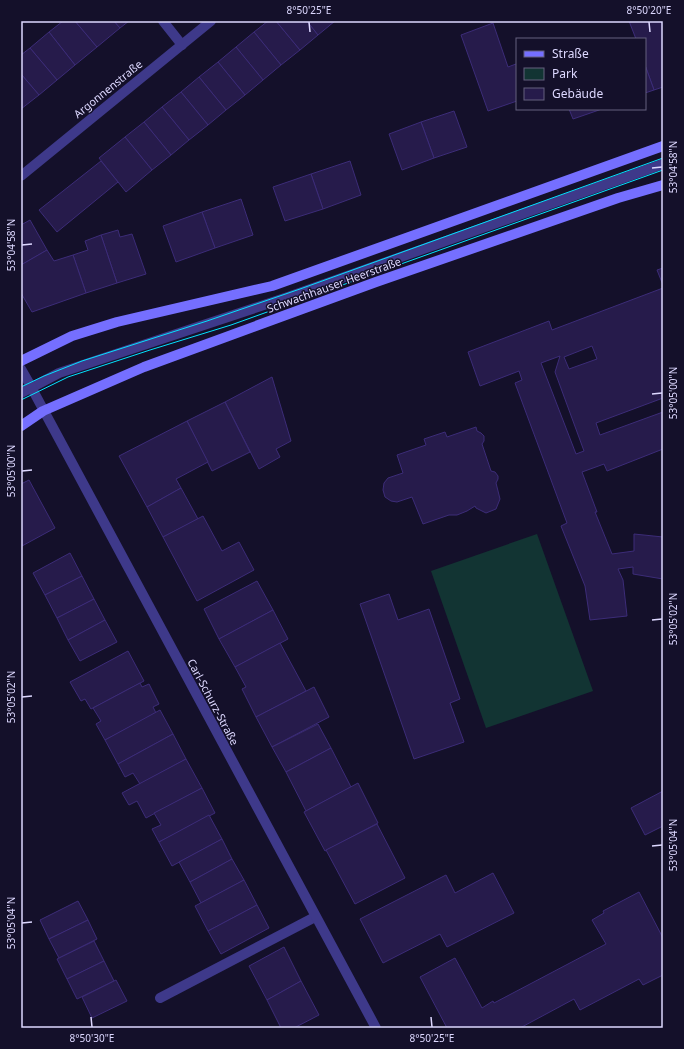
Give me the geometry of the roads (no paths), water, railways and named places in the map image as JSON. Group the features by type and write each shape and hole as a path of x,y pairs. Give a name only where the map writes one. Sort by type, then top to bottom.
{"main road":[{"name":"Schwachhauser Heerstraße","path":"21,361 72,336 117,322 272,286 663,146"},
{"name":"Schwachhauser Heerstraße","path":"21,426 43,411 144,367 589,208 663,185"}],"street":[{"path":"163,21 182,45"},
{"name":"Argonnenstraße","path":"21,176 211,21"},
{"path":"21,393 59,374 288,297 663,164"},
{"name":"Carl-Schurz-Straße","path":"21,370 376,1028"},
{"path":"160,998 315,917"}],"tram line":[{"path":"21,387 82,361 207,321 300,289 663,158"},
{"path":"21,400 68,377 231,325 663,170"}]}
